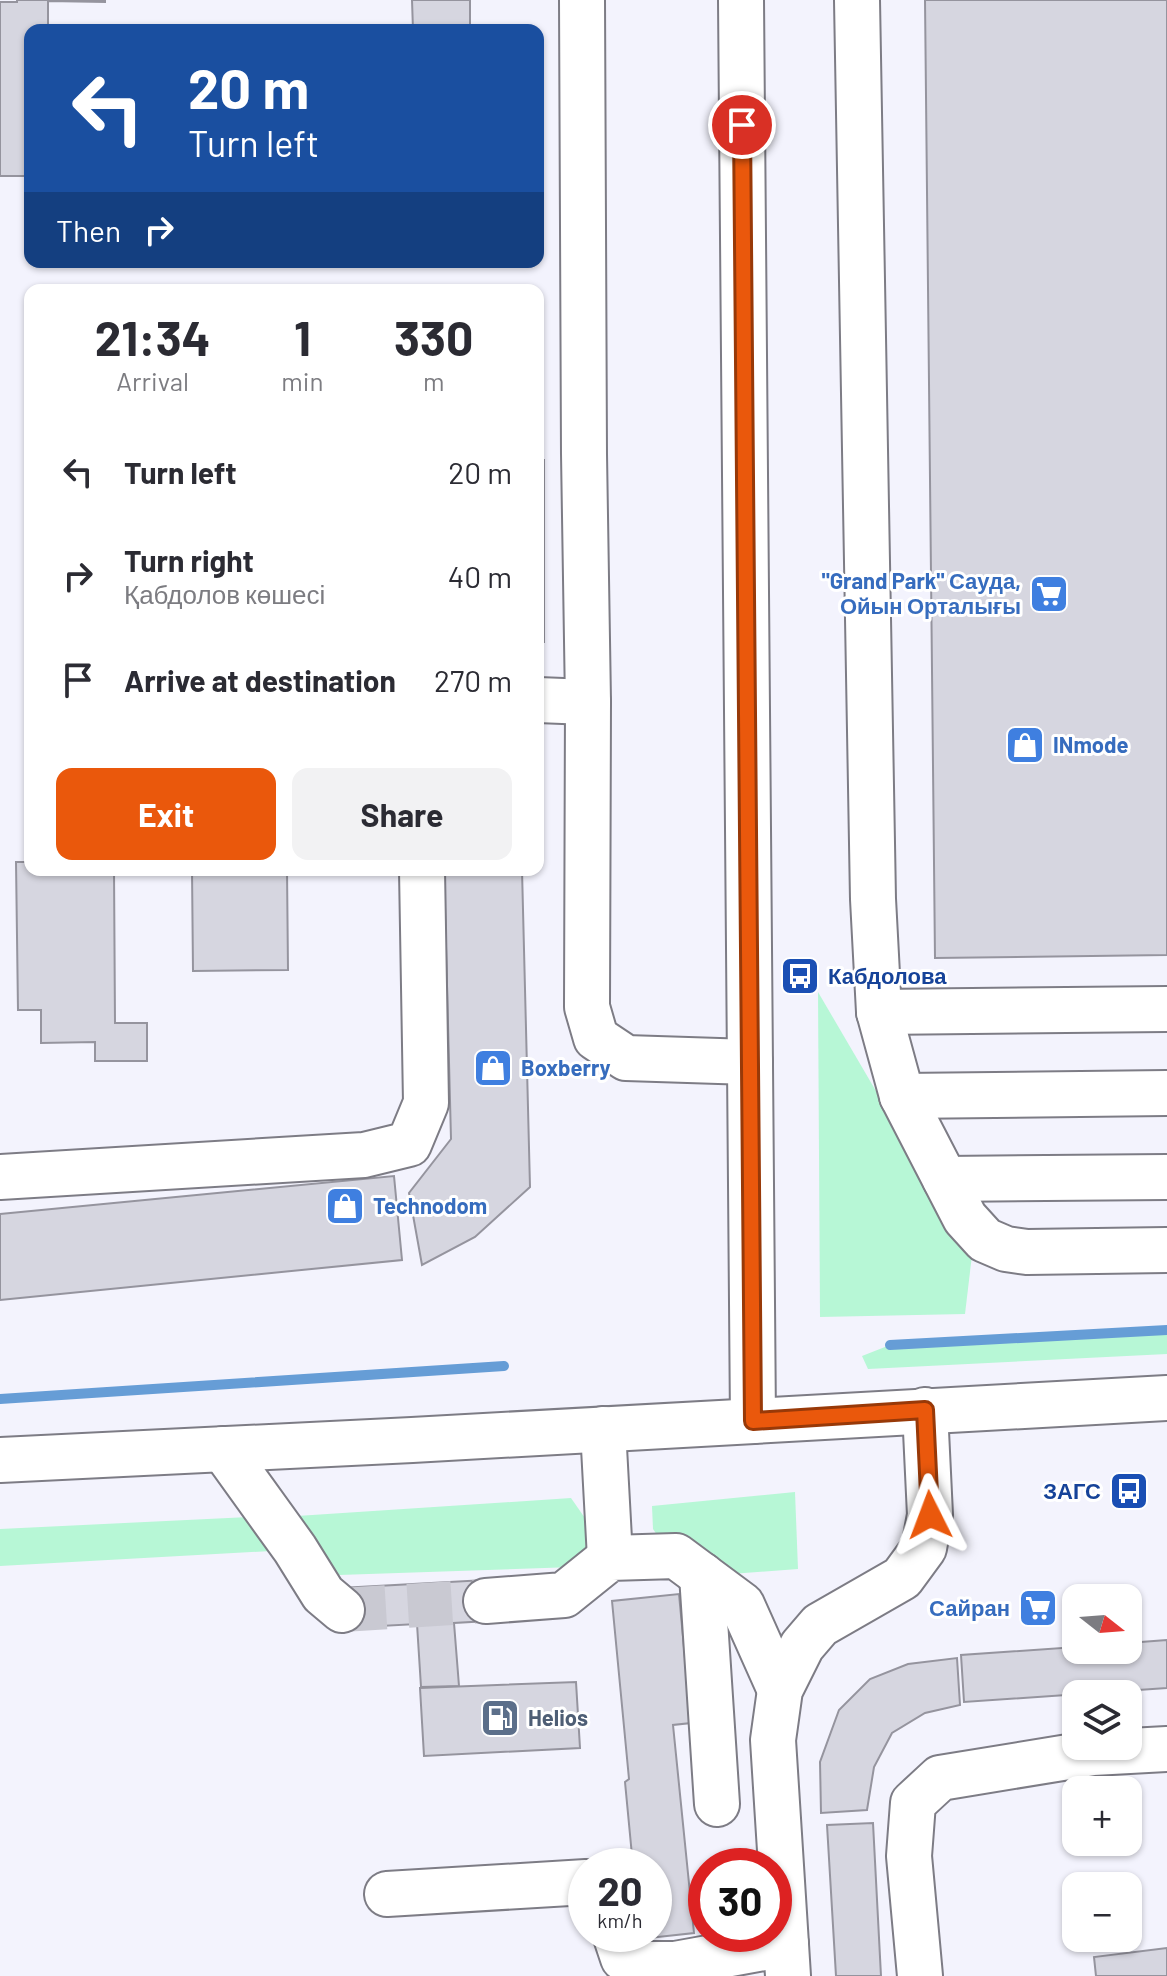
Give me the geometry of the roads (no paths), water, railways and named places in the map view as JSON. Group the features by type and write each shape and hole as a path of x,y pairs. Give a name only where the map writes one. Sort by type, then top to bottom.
{"street":[{"path":"582,0 588,702 587,1007 596,1038 626,1058 750,1062"},
{"path":"741,0 753,1421"},
{"path":"857,0 873,899 879,1012 902,1096 965,1218 985,1240 1006,1249 1027,1252 1167,1250"},
{"path":"544,700 588,702"},
{"path":"0,1177 364,1155 409,1144 426,1103 422,876"},
{"path":"879,1012 1167,1009"},
{"path":"902,1096 1167,1093"},
{"path":"945,1179 1167,1177"},
{"path":"0,1460 1167,1398"},
{"path":"621,1952 623,1958 639,1964 787,1960 773,1740 780,1690 802,1646 820,1625 902,1578 924,1548 930,1515 925,1410"},
{"path":"603,1429 610,1558"},
{"path":"223,1449 295,1549 323,1594 342,1610"},
{"path":"486,1601 564,1595 610,1558 676,1556 742,1605 780,1690"},
{"path":"702,1575 717,1804"},
{"path":"920,1976 909,1856 913,1803 940,1778 1093,1753 1167,1749"},
{"path":"387,1894 568,1883"}],"waterway":[{"path":"890,1345 1167,1330"},
{"path":"0,1399 504,1366"}],"tunnel":[{"path":"342,1610 486,1601"}],"place":[{"name":"\"Grand Park\" Сауда, Ойын Орталығы","path":"1049,594"},
{"name":"INmode","path":"1025,745"},
{"name":"Кабдолова","path":"800,976"},
{"name":"Boxberry","path":"493,1068"},
{"name":"Technodom","path":"345,1206"},
{"name":"ЗАГС","path":"1129,1491"},
{"name":"Сайран","path":"1038,1608"},
{"name":"Helios","path":"500,1718"}]}
